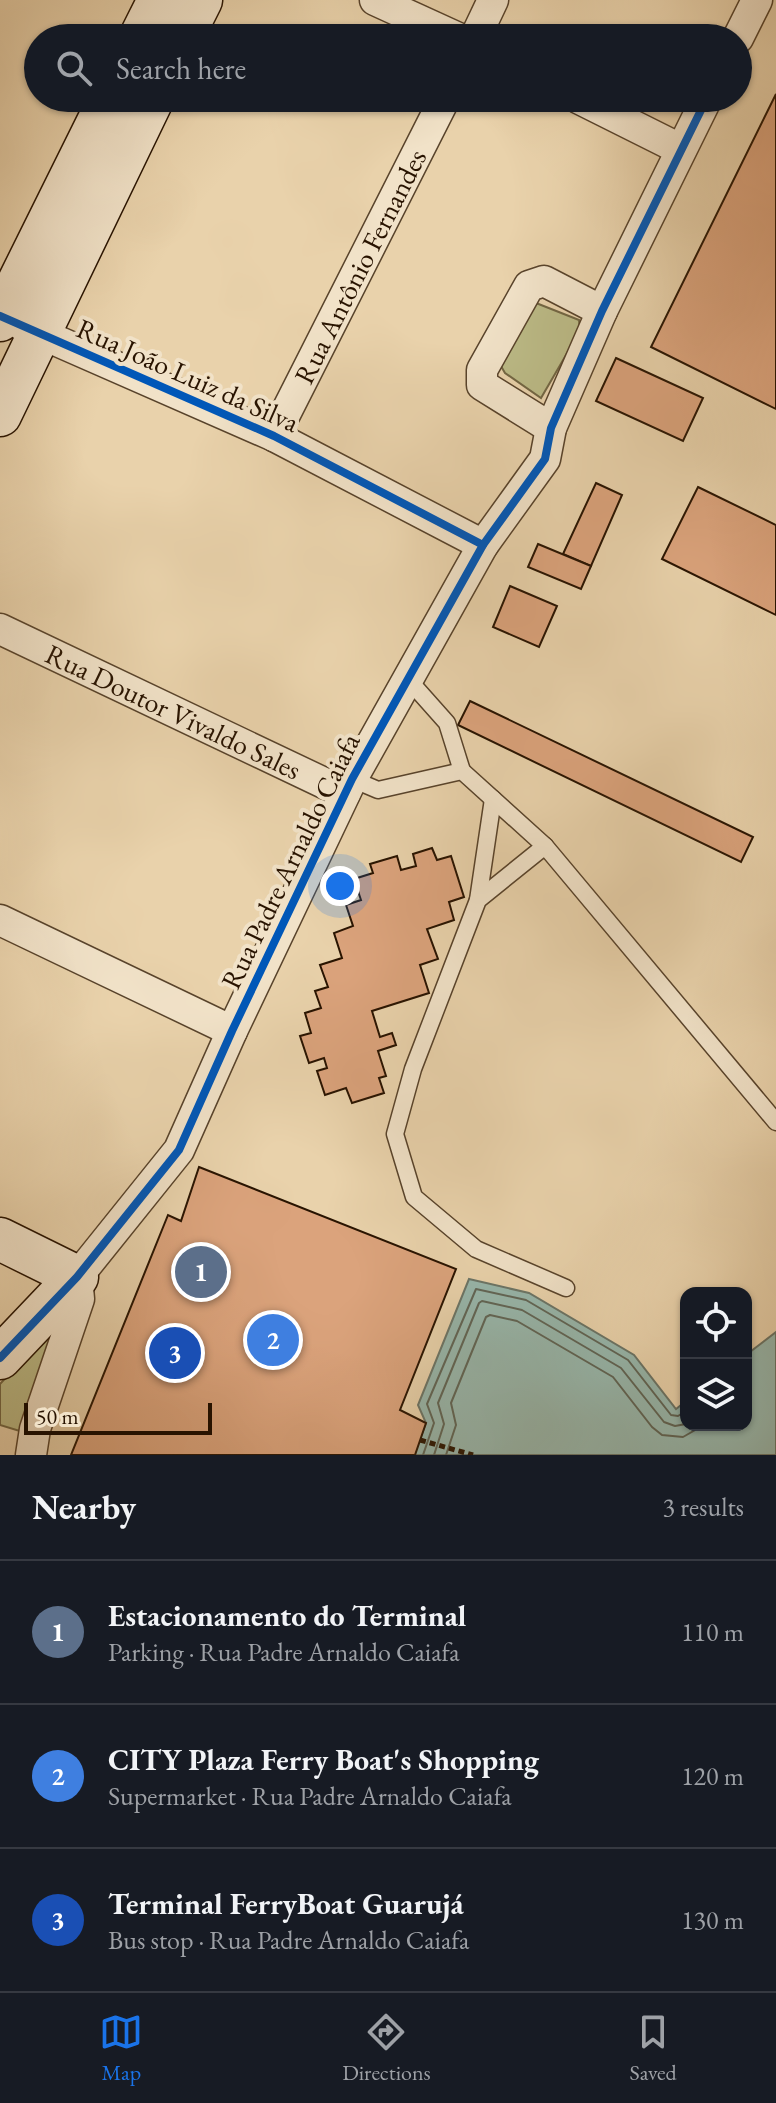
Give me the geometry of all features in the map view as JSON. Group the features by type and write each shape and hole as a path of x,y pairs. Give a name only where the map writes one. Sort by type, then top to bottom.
{"street":[{"path":"147,24 159,0"},
{"path":"189,24 201,0"},
{"path":"375,0 427,24"},
{"path":"482,24 493,0"},
{"path":"745,24 757,0"},
{"path":"1,318 103,112"},
{"path":"0,415 146,112"},
{"name":"Rua Antônio Fernandes","path":"274,436 438,112"},
{"path":"606,112 680,149"},
{"name":"Rua Padre Arnaldo Caiafa","path":"0,1358 77,1277 179,1150 349,786 483,545 545,459 551,428 602,311 700,112"},
{"path":"551,428 482,385 482,370 529,286 544,281 602,311"},
{"name":"Rua João Luiz da Silva","path":"1,318 274,436 483,545"},
{"name":"Rua Doutor Vivaldo Sales","path":"0,629 349,786"},
{"path":"0,920 232,1031"},
{"path":"0,1239 77,1277 79,1299 35,1429 31,1455"}],"lane":[{"path":"407,678 447,723 462,771 545,846 776,1122"},
{"path":"349,786 378,790 462,771"},
{"path":"493,799 478,900 413,1069 395,1134 414,1197 476,1249 566,1288"},
{"path":"478,900 545,846"}],"path":[{"path":"420,1440 473,1455"}],"shaded area":[{"path":"531,301 579,320 580,331 541,398 505,373 498,361"},
{"path":"69,1309 23,1432 0,1425 0,1384"}],"water":[{"path":"469,1279 529,1293 634,1355 676,1409 680,1406 680,1431 752,1431 752,1350 776,1332 776,1455 414,1455 426,1423 418,1405"}],"building":[{"path":"776,94 776,409 651,347"},
{"path":"616,358 703,398 683,441 596,401"},
{"path":"596,483 622,495 591,566 563,554"},
{"path":"698,487 776,525 776,615 662,559"},
{"path":"538,544 591,566 581,589 528,567"},
{"path":"510,586 557,606 539,647 493,627"},
{"path":"470,701 753,837 741,862 458,725"},
{"path":"432,848 437,860 451,856 464,897 449,902 454,920 427,929 438,959 420,965 429,993 372,1011 380,1037 392,1033 396,1045 378,1051 386,1076 379,1078 384,1093 352,1103 346,1088 325,1095 317,1071 327,1068 324,1058 309,1063 300,1036 311,1033 305,1013 321,1008 315,991 328,987 320,965 342,958 334,933 353,926 346,905 361,900 354,879 373,873 370,864 397,856 401,870 416,866 413,854"},
{"path":"199,1167 456,1269 400,1410 426,1423 415,1455 71,1455 168,1215 181,1221"}],"cycle path":[{"path":"0,1358 77,1277 179,1150 352,779 483,545 545,459 551,428 602,311 700,112"},
{"path":"0,316 274,436 483,545"}],"place":[{"name":"Estacionamento do Terminal","path":"201,1272"},
{"name":"CITY Plaza Ferry Boat's Shopping","path":"273,1340"},
{"name":"Terminal FerryBoat Guarujá","path":"175,1353"}]}
